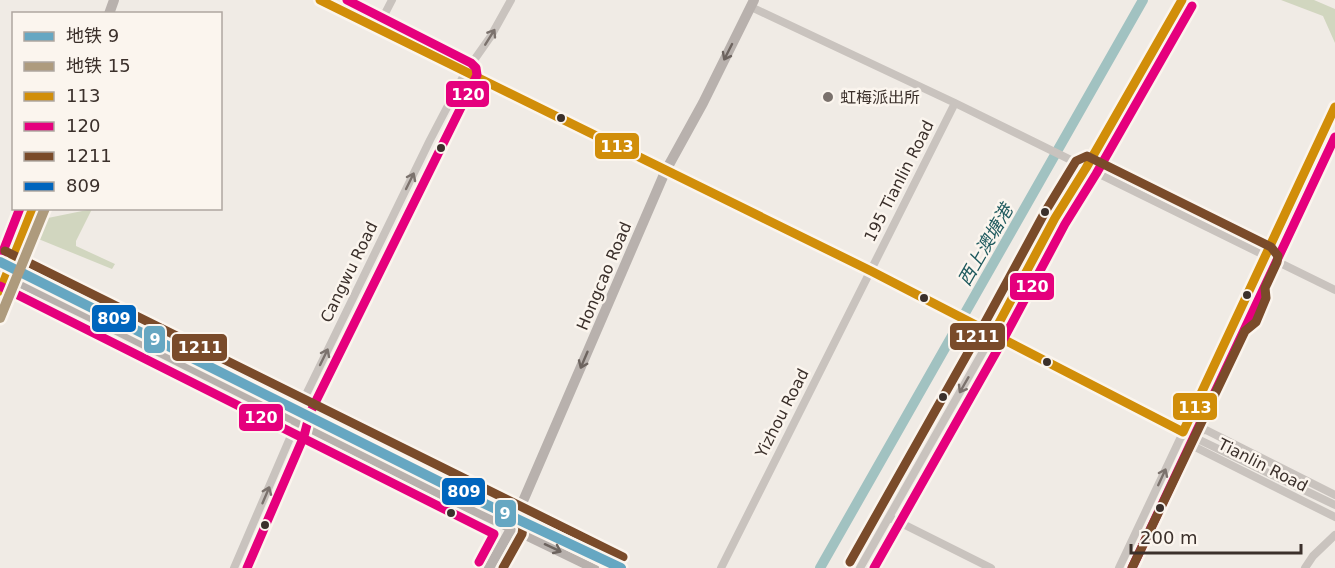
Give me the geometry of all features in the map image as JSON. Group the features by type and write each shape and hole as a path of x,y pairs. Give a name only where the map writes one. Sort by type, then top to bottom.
{"main road":[{"name":"Hongcao Road","path":"489,568 513,524 665,171 703,103 752,3"},
{"path":"0,291 4,269 32,210"},
{"path":"4,269 297,414 594,568"},
{"path":"513,524 618,568"}],"street":[{"name":"Tianlin Road","path":"320,0 871,272 1184,432 1335,505"},
{"path":"377,29 392,0"},
{"name":"Cangwu Road","path":"234,568 292,431 297,414 430,140 465,73 491,36 511,0"},
{"path":"860,568 993,334 1055,218 1182,0"},
{"path":"752,3 1335,290"},
{"name":"195 Tianlin Road","path":"871,272 955,103"},
{"path":"1119,568 1335,107"},
{"name":"Yizhou Road","path":"721,568 871,272"},
{"name":"Tianlin Road","path":"1184,432 1206,430 1335,495"},
{"name":"Tianlin Road","path":"1184,432 1197,448 1335,518"},
{"path":"889,517 991,568"},
{"path":"1305,568 1313,556 1335,535"}],"green space":[{"path":"1281,0 1314,0 1335,9 1335,43 1323,16"},
{"path":"92,210 76,241 76,246 115,264 112,269 36,238 43,219"}],"waterway":[{"name":"西上澳塘港","path":"820,568 1143,0"}],"metro line":[{"name":"15","path":"0,318 44,210"},
{"name":"9","path":"0,262 462,493 621,568"}],"transit line":[{"name":"113","path":"320,0 871,271 1183,432 1335,107"},
{"name":"120","path":"247,568 304,436 310,413 477,75 476,68 471,63 347,0"},
{"name":"113","path":"993,334 1055,218 1182,0"},
{"name":"120","path":"874,568 1003,340 1065,224 1192,6"},
{"name":"120","path":"1132,568 1335,137"},
{"name":"1211","path":"850,562 1045,212 1076,161 1087,156 1271,247 1278,256 1265,288 1266,298 1256,322 1245,331 1132,568"},
{"name":"120","path":"0,259 19,210"},
{"name":"113","path":"0,291 32,210"},
{"name":"1211","path":"5,251 623,557"},
{"name":"809","path":"0,262 618,568"},
{"name":"120","path":"0,286 494,534 479,562"},
{"name":"1211","path":"492,506 517,519 523,527 522,534 503,568"}],"place":[{"name":"虹梅派出所","path":"828,97"}]}
